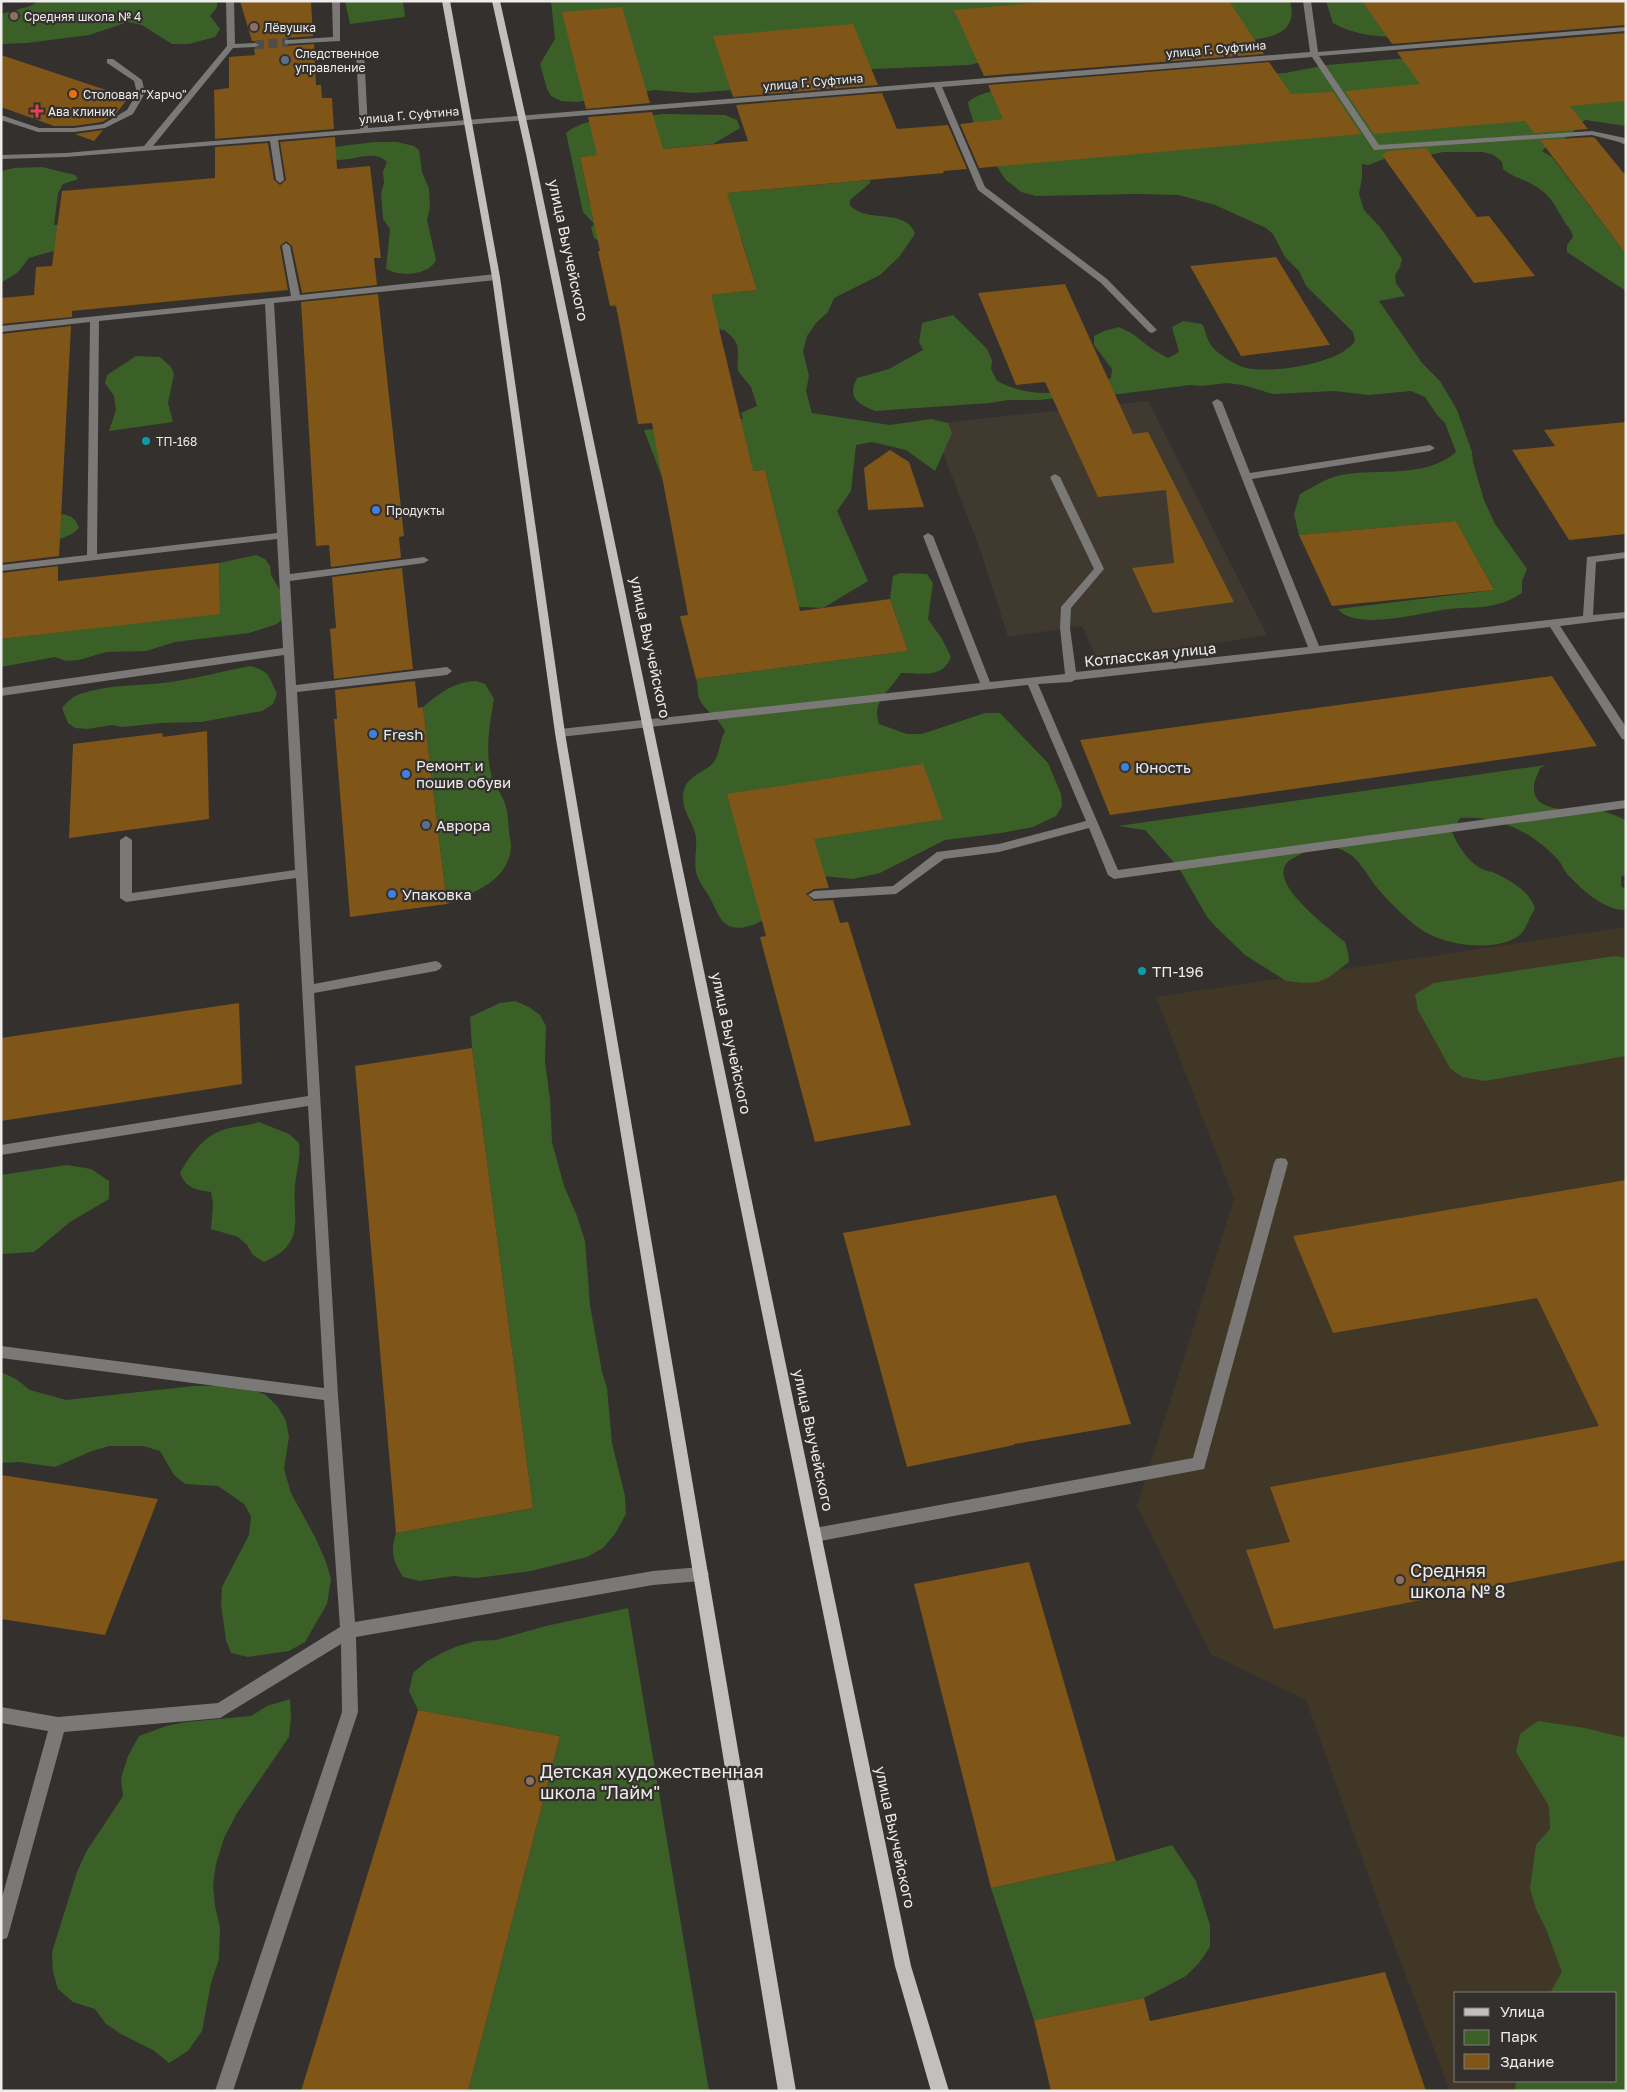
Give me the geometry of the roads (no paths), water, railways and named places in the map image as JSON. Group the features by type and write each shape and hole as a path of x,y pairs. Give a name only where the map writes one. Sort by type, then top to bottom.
{"main road":[{"path":"446,1 496,276 560,734 787,2091"},
{"name":"улица Выучейского","path":"496,1 522,118 903,1966 940,2091"}],"street":[{"path":"146,149 231,46 230,1"},
{"path":"288,42 337,39 336,1"},
{"path":"1307,1 1314,54 1377,148 1592,133 1622,140 1626,143"},
{"name":"улица Г. Суфтина","path":"1,157 66,155 146,149 1626,29"},
{"path":"231,46 255,45"},
{"path":"360,52 364,131"},
{"path":"1,117 38,130 74,130 105,126 130,112 141,93 138,80 110,61"},
{"path":"936,85 981,188 1104,281 1152,330"},
{"path":"274,138 280,180"},
{"path":"286,246 296,297"},
{"path":"1,329 496,276"},
{"path":"224,2091 350,1712 348,1631 331,1395 269,301"},
{"path":"92,557 94,319"},
{"path":"1217,402 1316,650"},
{"path":"1246,476 1430,448"},
{"path":"1055,478 1099,569 1066,607 1065,628 1071,678"},
{"path":"1,568 283,535"},
{"path":"928,536 987,687"},
{"path":"1588,619 1591,559 1626,555"},
{"path":"285,578 424,560"},
{"name":"Котласская улица","path":"560,734 1626,615"},
{"path":"1553,624 1626,736"},
{"path":"1,692 289,652"},
{"path":"291,689 447,671"},
{"path":"1032,682 1114,875 1626,804"},
{"path":"814,894 896,890 941,855 999,848 1093,823"},
{"path":"126,840 126,898 302,873"},
{"path":"308,990 436,966"},
{"path":"1,1150 315,1100"},
{"path":"814,1535 1199,1464 1282,1163"},
{"path":"1,1352 331,1395"},
{"path":"1,1715 58,1725 220,1710 348,1631 653,1578 701,1574"},
{"path":"1,1932 58,1725"}],"tunnel":[{"path":"255,45 288,42"}],"place":[{"name":"Средняя школа № 4","path":"14,16"},
{"name":"Лёвушка","path":"254,27"},
{"name":"Следственное управление","path":"285,60"},
{"name":"Столовая \"Харчо\"","path":"73,94"},
{"name":"Ава клиник","path":"37,111"},
{"name":"ТП-168","path":"146,441"},
{"name":"Продукты","path":"376,510"},
{"name":"Fresh","path":"373,734"},
{"name":"Юность","path":"1125,767"},
{"name":"Ремонт и пошив обуви","path":"406,774"},
{"name":"Аврора","path":"426,825"},
{"name":"Упаковка","path":"392,894"},
{"name":"ТП-196","path":"1142,971"},
{"name":"Средняя школа № 8","path":"1400,1580"},
{"name":"Детская художественная школа \"Лайм\"","path":"530,1781"}]}
